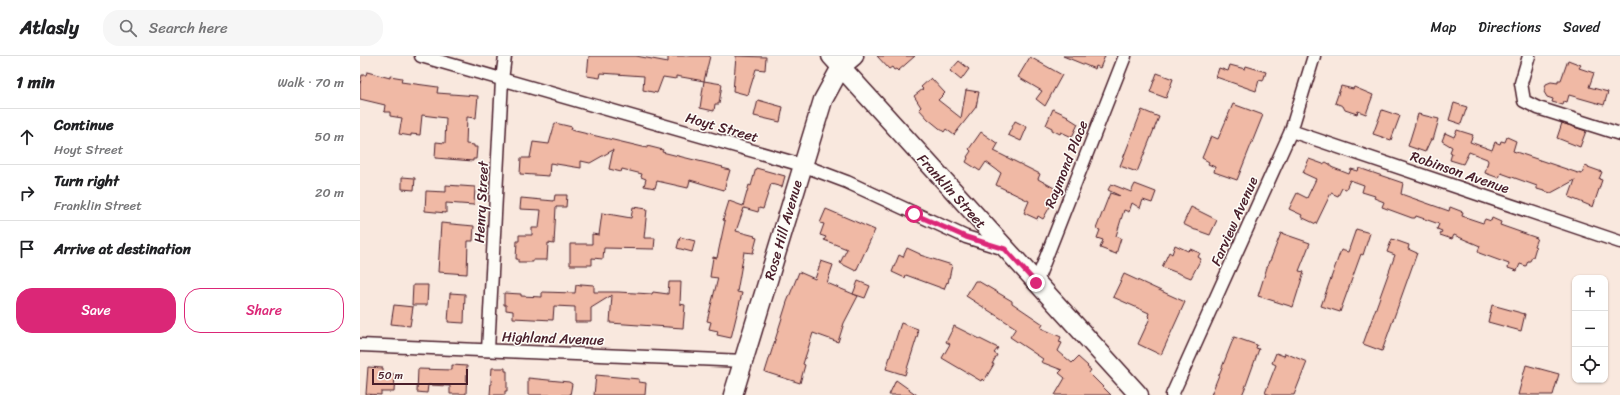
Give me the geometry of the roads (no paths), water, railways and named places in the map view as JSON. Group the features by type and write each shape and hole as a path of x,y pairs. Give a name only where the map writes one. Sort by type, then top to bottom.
{"main road":[{"name":"Franklin Street","path":"842,60 1005,249 1139,395"},
{"name":"Rose Hill Avenue","path":"733,395 745,361 802,165 823,100 842,60"}],"street":[{"name":"Hoyt Street","path":"421,56 802,165 847,182 966,237 1005,249"},
{"name":"Henry Street","path":"488,350 502,80 505,56"},
{"name":"Raymond Place","path":"1036,283 1125,56"},
{"name":"Farview Avenue","path":"1172,395 1291,131 1314,56"},
{"path":"1529,56 1522,83 1524,101 1538,108 1620,134"},
{"name":"Robinson Avenue","path":"1291,131 1620,242"},
{"name":"Highland Avenue","path":"360,345 745,361"}]}
